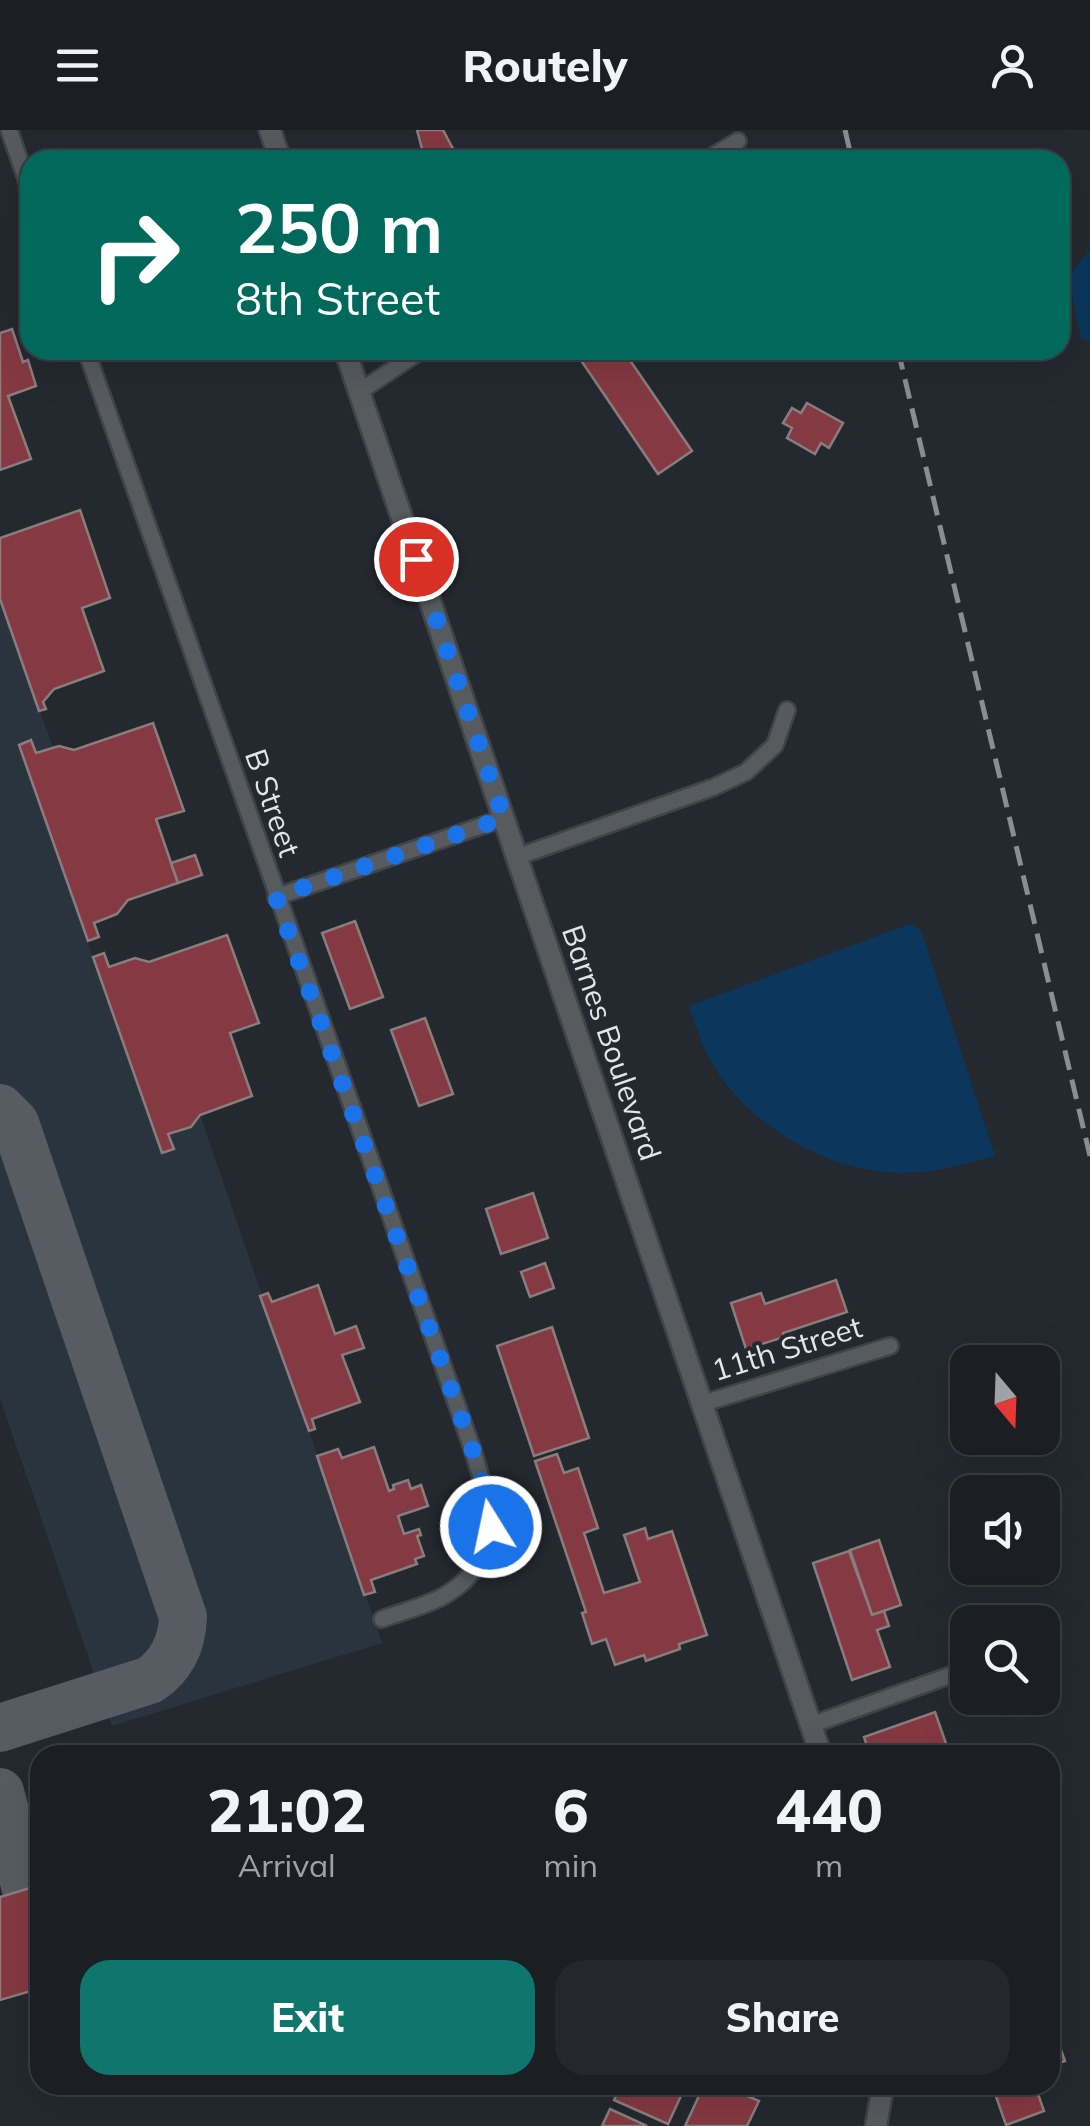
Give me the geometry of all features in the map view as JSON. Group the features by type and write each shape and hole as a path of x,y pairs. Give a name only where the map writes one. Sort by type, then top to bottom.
{"street":[{"path":"9,130 20,161"},
{"path":"723,150 738,141"},
{"name":"B Street","path":"89,360 472,1448 489,1506 491,1527 476,1564 464,1579 449,1593 382,1619"},
{"name":"Barnes Boulevard","path":"348,360 818,1745"},
{"path":"359,392 407,360"},
{"path":"517,857 746,772 776,746 788,710"},
{"path":"276,897 504,818"},
{"name":"11th Street","path":"701,1404 890,1346"},
{"path":"811,1725 950,1676"},
{"path":"876,2126 881,2095"}],"shaded area":[{"path":"1090,250 1090,341 1081,339 1070,274"},
{"path":"0,599 53,747 36,753 31,741 19,746 161,1152 168,1134 191,1127 200,1115 382,1643 112,1726 0,1398"},
{"path":"910,924 921,930 995,1156 920,1172 863,1169 808,1150 759,1118 715,1068 689,1006"}],"building":[{"path":"417,130 443,130 454,150 422,150"},
{"path":"12,329 20,360 28,360 36,386 8,396 31,459 0,470 0,333"},
{"path":"581,360 630,360 692,451 658,474"},
{"path":"807,403 843,423 829,448 821,443 815,454 787,438 792,428 783,423 792,408 801,413"},
{"path":"80,510 110,598 82,608 104,671 54,689 43,702 46,709 39,711 0,599 0,538"},
{"path":"153,723 184,811 156,819 178,883 128,900 117,914 94,923 99,937 88,941 19,745 31,740 36,753 59,746 74,750"},
{"path":"195,855 202,875 178,883 171,863"},
{"path":"355,921 383,997 350,1009 322,933"},
{"path":"227,935 259,1023 230,1033 252,1096 200,1115 191,1127 168,1134 174,1149 162,1153 93,957 104,953 109,967 135,958 149,962"},
{"path":"425,1018 453,1094 419,1106 391,1030"},
{"path":"533,1193 548,1238 501,1254 486,1209"},
{"path":"545,1263 554,1288 530,1297 521,1272"},
{"path":"836,1280 847,1312 746,1349 731,1303 761,1293 765,1304"},
{"path":"318,1285 335,1334 356,1326 364,1348 342,1355 360,1402 312,1419 315,1429 309,1431 260,1296 268,1293 272,1302"},
{"path":"552,1327 589,1438 534,1456 497,1346"},
{"path":"374,1447 389,1491 394,1489 393,1485 408,1480 411,1489 421,1485 428,1506 398,1516 404,1534 419,1529 421,1535 417,1536 424,1556 415,1559 417,1564 371,1580 375,1592 364,1595 317,1456 338,1449 342,1458"},
{"path":"557,1454 564,1473 578,1468 598,1528 584,1533 604,1593 640,1582 624,1535 645,1528 648,1539 672,1531 707,1635 646,1661 644,1655 615,1665 606,1639 592,1644 582,1613 586,1612 535,1461"},
{"path":"879,1540 901,1605 872,1615 850,1550"},
{"path":"849,1551 872,1615 884,1611 889,1626 877,1630 890,1667 852,1680 813,1563"},
{"path":"935,1712 947,1745 867,1745 864,1737"},
{"path":"30,1888 30,1991 0,2000 0,1897"},
{"path":"616,2095 681,2095 668,2124 614,2100"},
{"path":"699,2095 745,2095 759,2101 747,2126 685,2126"},
{"path":"996,2095 1038,2095 1044,2111 1006,2125"},
{"path":"610,2109 647,2126 602,2126"}],"taxiway":[{"path":"0,1108 15,1123 183,1617 174,1653 150,1680 0,1728"},
{"path":"0,1792 26,1889"}],"railway":[{"path":"845,130 850,150"},
{"path":"900,360 1090,1156"}],"route":[{"path":"416,559 504,818 276,897 472,1448 491,1527"}]}
